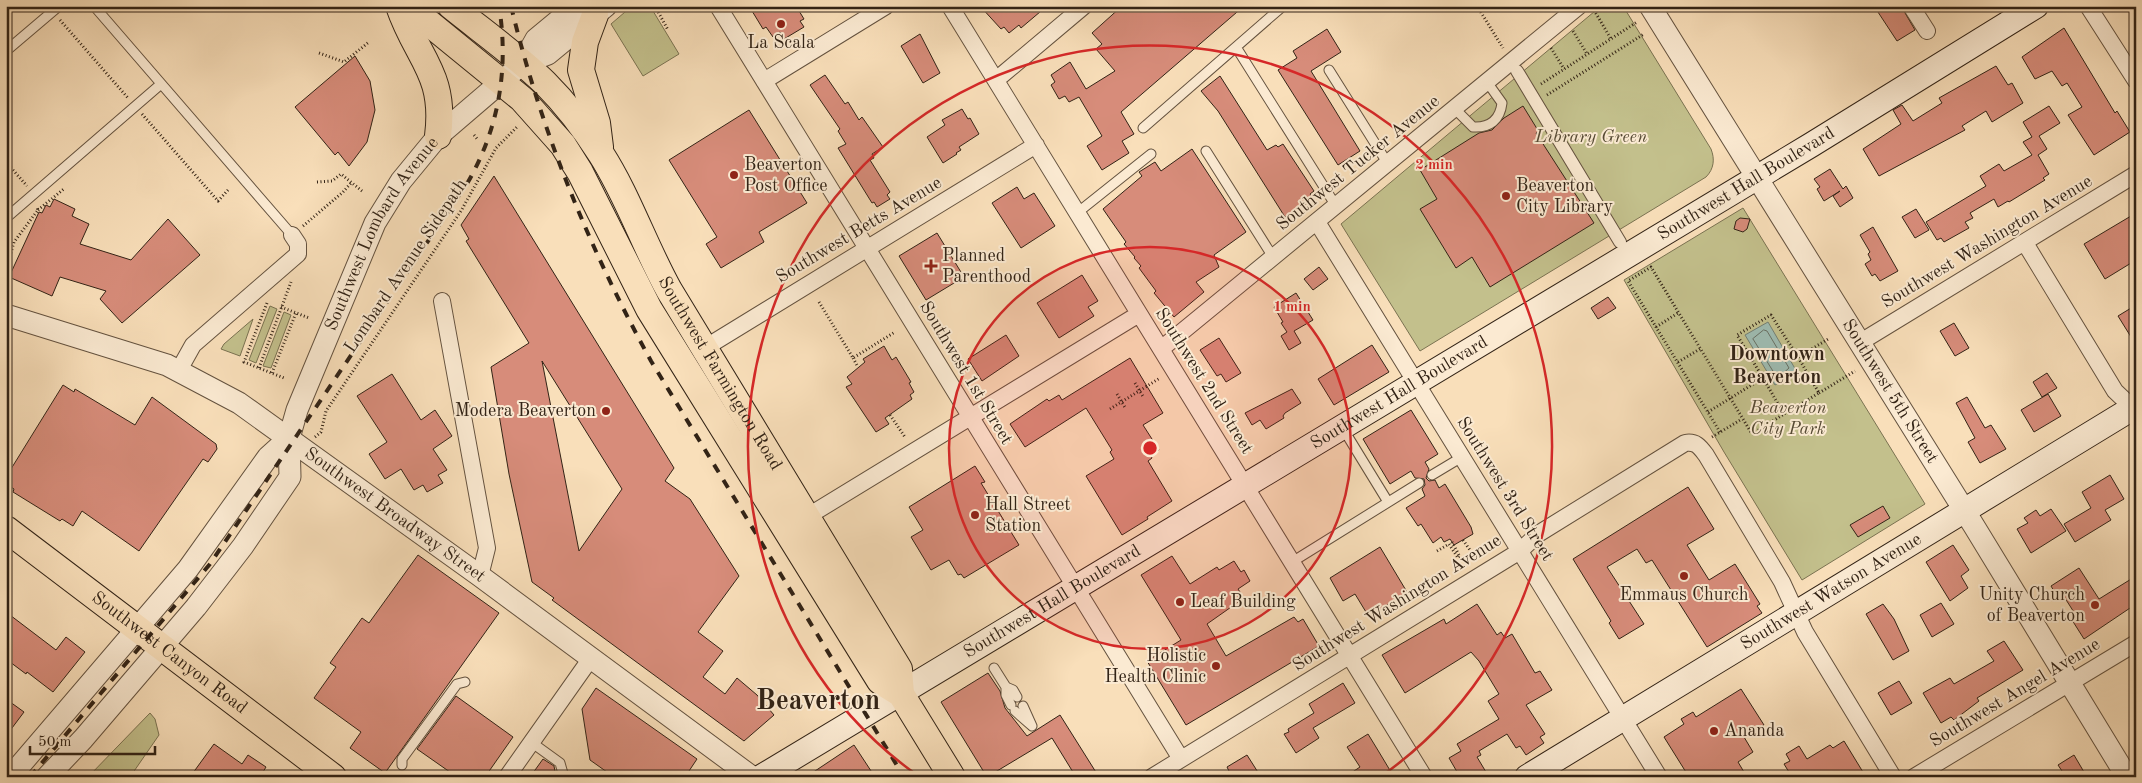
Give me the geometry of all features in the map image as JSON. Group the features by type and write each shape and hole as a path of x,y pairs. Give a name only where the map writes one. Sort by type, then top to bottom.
{"main road":[{"path":"399,6 405,24 429,66 435,82 440,101 438,136"},
{"name":"Southwest Farmington Road","path":"408,6 502,82 533,110 563,145 580,172 649,309 796,523"},
{"name":"Southwest Farmington Road","path":"450,6 522,64 564,103 602,155 618,184 650,256 703,349 880,681 901,694 952,777"},
{"name":"Southwest Hall Boulevard","path":"761,777 1758,177 2036,6"},
{"path":"592,9 585,42 582,70 597,123 602,155"},
{"name":"Southwest Watson Avenue","path":"1527,777 1964,510 2135,408"},
{"name":"Southwest Canyon Road","path":"6,529 333,777"}],"street":[{"name":"Southwest 1st Street","path":"718,6 969,418 1180,759"},
{"path":"764,81 886,6"},
{"name":"Southwest 2nd Street","path":"950,6 1424,777"},
{"path":"996,80 1084,6"},
{"path":"1911,6 1927,31"},
{"path":"2088,6 2136,81"},
{"name":"Southwest Tucker Avenue","path":"1160,349 1487,82 1586,8"},
{"name":"Southwest Lombard Avenue","path":"47,777 220,577 290,477 289,438 297,410 384,205 415,161 438,136 522,64 548,54 592,9"},
{"name":"Southwest 5th Street","path":"1644,14 1758,177 2127,777"},
{"path":"1517,71 1620,242"},
{"name":"Southwest Betts Avenue","path":"703,349 1036,145"},
{"name":"Southwest Washington Avenue","path":"1859,342 2136,174"},
{"name":"Southwest 3rd Street","path":"1317,222 1659,777"},
{"path":"179,370 193,345 298,254 298,244 292,236"},
{"path":"2025,243 2116,390 2135,408"},
{"path":"442,301 487,548 480,576"},
{"path":"796,523 1139,314"},
{"name":"Southwest Broadway Street","path":"6,315 179,370 239,403 480,576 752,777"},
{"path":"10,777 188,569 268,457 289,438"},
{"path":"1692,444 1782,582 1796,614 1893,777"},
{"name":"Southwest Washington Avenue","path":"1152,777 1520,551 1538,534 1692,444"},
{"name":"Southwest Angel Avenue","path":"1914,777 2136,643"},
{"path":"507,777 591,658"}],"lane":[{"path":"6,51 60,6"},
{"path":"94,6 292,236"},
{"path":"1143,128 1283,6"},
{"path":"1236,48 1336,206"},
{"path":"1330,70 1388,164"},
{"path":"1455,109 1473,127 1490,125 1501,111 1502,103 1487,82"},
{"path":"6,229 8,214 32,196 161,84"},
{"path":"1206,151 1273,257"},
{"path":"1077,213 1150,154"},
{"path":"1342,427 1388,502"},
{"path":"1432,475 1462,457"},
{"path":"1292,562 1419,483"},
{"path":"994,668 1006,687 1006,695 1032,726"},
{"path":"402,765 402,759 457,684 465,682"},
{"path":"1006,687 1013,690 1017,696"},
{"path":"531,742 560,763 564,777"}],"path":[{"path":"655,6 668,30"},
{"path":"1477,6 1507,55"},
{"path":"1586,8 1611,39"},
{"path":"1532,97 1564,69 1611,39 1644,14"},
{"path":"1572,29 1587,54"},
{"path":"1532,97 1644,34"},
{"path":"319,53 344,62 369,42"},
{"path":"1550,47 1564,69"},
{"name":"Lombard Avenue Sidepath","path":"321,432 326,411 465,204 496,148 522,122"},
{"path":"474,135 478,140"},
{"path":"6,162 27,186 38,210"},
{"path":"317,182 332,181 341,174 362,191"},
{"path":"292,236 343,192 350,183"},
{"path":"20,192 27,186"},
{"path":"6,270 14,242 38,210 65,188"},
{"path":"1720,432 1628,281 1651,267 1752,434 1870,361"},
{"path":"259,368 291,282"},
{"path":"268,302 244,362 284,378"},
{"path":"818,302 858,367"},
{"path":"282,307 309,318"},
{"path":"272,374 296,313"},
{"path":"1656,327 1678,313"},
{"path":"1784,414 1737,335 1772,314 1819,393"},
{"path":"853,358 895,332"},
{"path":"1798,357 1830,338"},
{"path":"1678,362 1700,349"},
{"path":"1110,409 1174,370"},
{"path":"1708,412 1763,378"},
{"path":"1135,383 1144,398"},
{"path":"1117,394 1126,409"},
{"path":"890,414 904,438"},
{"path":"1692,444 1720,432 1742,419"},
{"path":"1463,540 1474,556"},
{"path":"1437,551 1449,544 1458,558 1460,557 1452,542"}],"green space":[{"path":"632,6 650,6 679,54 643,76 611,24"},
{"name":"Library Green","path":"1601,6 1623,6 1711,149 1713,160 1711,171 1706,177 1420,351 1341,224"},
{"name":"Beaverton City Park","path":"1743,208 1925,504 1802,580 1724,452 1624,280"},
{"path":"270,306 277,309 256,363 249,360"},
{"path":"284,312 291,315 271,368 263,366"},
{"path":"253,319 240,356 221,349 224,344"},
{"path":"150,713 155,719 159,735 130,777 88,777"}],"water":[{"path":"1768,322 1797,372 1775,385 1745,335"}],"building":[{"name":"La Scala","path":"749,6 796,6 804,19 800,21 804,27 784,39 780,32 773,37 766,27 763,29"},
{"path":"980,6 1047,6 1021,28 1019,25 1009,33 1004,27 1001,29"},
{"path":"1122,6 1244,6 1121,112 1134,134 1122,141 1129,153 1102,170 1087,146 1102,136 1079,97 1069,102 1065,96 1059,99 1051,85 1055,82 1051,75 1070,62 1086,89 1115,71 1096,49 1102,44 1092,33"},
{"path":"1874,6 1901,6 1915,30 1897,41"},
{"path":"2064,28 2115,113 2117,111 2130,132 2094,155 2068,115 2082,107 2067,83 2062,86 2052,71 2035,79 2022,57"},
{"path":"1327,29 1341,52 1311,71 1360,151 1338,165 1278,70 1297,58 1293,51"},
{"path":"920,34 940,73 923,83 901,46"},
{"path":"355,56 370,81 375,110 367,142 349,166 338,152 335,155 295,107"},
{"path":"1996,66 2008,85 2012,83 2023,103 1992,122 1986,111 1962,126 1965,130 1879,176 1863,149 1901,124 1893,110 1902,105 1913,121 1942,103 1939,98"},
{"path":"825,75 845,104 848,102 859,120 862,117 883,147 872,154 874,158 870,160 890,192 887,195 890,199 877,207 874,202 872,203 838,148 846,144 838,131 840,129 810,85"},
{"path":"1220,76 1267,150 1276,145 1278,147 1283,144 1314,191 1310,194 1314,199 1285,217 1218,111 1201,91"},
{"name":"Beaverton City Library","path":"1523,106 1539,132 1536,133 1594,223 1490,287 1472,257 1456,268 1420,209 1437,199 1420,170 1479,133 1492,130 1504,118"},
{"path":"2049,106 2060,123 2039,136 2047,149 2038,155 2049,174 2043,178 2045,180 1998,207 1994,199 1970,213 1973,218 1965,222 1969,228 1944,242 1941,238 1937,240 1926,222 1986,186 1980,176 1999,164 2004,171 2032,155 2023,142 2032,137 2023,122"},
{"path":"962,109 968,119 970,118 979,134 959,147 961,150 957,154 943,163 927,137 945,125 942,120"},
{"name":"Beaverton Post Office","path":"749,110 807,203 759,232 764,242 721,268 706,244 717,237 669,160"},
{"path":"1192,149 1246,232 1214,255 1219,267 1196,282 1204,292 1174,317 1154,293 1156,291 1139,268 1141,266 1124,244 1126,242 1103,209 1142,176 1139,172 1155,162 1161,171"},
{"path":"1830,169 1843,189 1846,186 1853,198 1840,207 1833,196 1840,191 1824,201 1817,189 1820,187 1814,179"},
{"name":"Modera Beaverton","path":"494,176 674,468 665,481 690,499 739,576 698,632 723,651 703,677 725,694 737,678 757,695 774,715 744,741 552,600 554,598 532,582 509,474 491,367 529,343 466,241 469,239 461,225","holes":["542,361 622,489 579,551"]},
{"path":"1017,187 1024,199 1034,193 1055,226 1021,248 992,203"},
{"path":"54,199 75,209 72,216 89,224 80,244 131,260 168,219 200,255 122,323 100,299 106,291 60,277 52,296 9,277 39,212 42,213 46,205 50,207"},
{"path":"1916,209 1929,230 1915,238 1902,217"},
{"path":"2136,213 2136,260 2105,279 2084,244"},
{"path":"1740,218 1750,219 1747,229 1743,232 1734,229 1736,221"},
{"path":"1873,227 1898,271 1880,281 1875,274 1872,276 1865,264 1871,260 1868,254 1870,252 1860,235"},
{"name":"Planned Parenthood","path":"937,233 964,277 926,300 899,256"},
{"path":"1319,267 1328,279 1313,290 1304,279"},
{"path":"1082,275 1098,301 1088,307 1094,316 1059,338 1037,303"},
{"path":"1296,293 1313,320 1294,331 1301,343 1289,350 1281,336 1287,332 1274,307"},
{"path":"1608,297 1616,308 1598,319 1591,308"},
{"path":"2136,305 2136,345 2118,316"},
{"path":"1954,323 1969,348 1955,356 1940,331"},
{"path":"1006,335 1019,356 982,381 968,359"},
{"path":"1219,338 1241,373 1226,382 1221,374 1217,376 1200,350"},
{"path":"1372,345 1389,372 1334,405 1318,379"},
{"path":"884,346 892,360 896,357 911,382 909,383 914,392 910,395 912,399 885,418 889,424 876,432 846,387 852,384 847,377 865,362 863,359"},
{"path":"1130,358 1163,413 1143,425 1159,450 1148,461 1172,501 1122,535 1086,476 1114,459 1110,452 1112,450 1086,408 1025,447 1010,424 1047,399 1049,401 1059,395 1062,400"},
{"path":"2047,373 2057,388 2042,397 2033,382"},
{"path":"392,374 421,420 435,410 452,436 433,449 447,470 438,475 443,483 427,492 423,485 414,490 401,469 385,479 369,454 387,442 357,396"},
{"path":"63,385 74,392 75,389 135,425 152,397 216,444 217,449 208,462 203,459 139,551 82,511 73,526 62,519 60,521 13,492 14,489 6,484 6,477"},
{"path":"1292,389 1301,403 1285,413 1284,418 1266,429 1260,420 1252,425 1245,413"},
{"path":"2048,394 2061,416 2034,432 2021,410"},
{"path":"1967,397 1985,428 1991,425 2006,449 1980,463 1968,442 1975,438 1956,403"},
{"path":"1411,410 1438,454 1425,462 1429,469 1426,478 1429,481 1435,480 1439,488 1445,484 1471,527 1473,534 1454,545 1450,539 1444,542 1441,537 1433,543 1421,524 1418,526 1406,508 1425,496 1422,489 1425,485 1424,479 1415,478 1411,471 1390,484 1363,439"},
{"name":"Hall Street Station","path":"975,466 985,482 981,483 1019,545 964,578 961,574 958,575 949,560 931,570 911,537 923,530 909,507"},
{"path":"2110,475 2124,499 2105,510 2111,520 2075,542 2064,524 2091,508 2082,492"},
{"path":"1688,487 1714,529 1687,545 1709,580 1735,564 1760,604 1757,606 1762,613 1707,647 1652,560 1646,563 1637,549 1607,567 1644,624 1619,639 1609,623 1611,621 1573,559"},
{"path":"1883,506 1890,518 1858,537 1850,525"},
{"path":"2051,509 2066,531 2031,553 2017,529 2028,523 2024,518 2036,510 2040,516"},
{"path":"1953,545 1969,570 1961,576 1968,588 1950,601 1926,562"},
{"path":"1380,547 1407,592 1369,617 1355,594 1343,601 1330,578"},
{"path":"418,555 499,613 385,773 350,748 361,732 314,698 336,667 330,663 362,618 369,623"},
{"path":"1172,556 1190,584 1217,567 1219,570 1234,561 1241,572 1244,570 1250,581 1238,589 1244,598 1207,624 1226,656 1294,617 1298,622 1303,619 1319,646 1186,725 1147,661 1181,640 1141,575"},
{"name":"Unity Church of Beaverton","path":"2079,568 2099,599 2136,576 2136,604 2084,639 2072,620 2077,617 2063,595 2058,598 2051,586"},
{"path":"1941,603 1954,624 1932,637 1920,615"},
{"path":"1477,604 1497,635 1501,632 1505,638 1512,634 1535,673 1540,671 1552,690 1526,705 1545,734 1540,737 1544,743 1526,755 1520,746 1516,748 1507,734 1479,751 1481,755 1477,757 1486,772 1478,777 1460,777 1449,758 1461,751 1457,744 1499,719 1488,701 1499,694 1479,661 1471,652 1405,693 1382,655 1444,619 1446,624"},
{"path":"1883,604 1894,619 1909,651 1893,660 1866,614"},
{"path":"6,612 56,650 66,637 85,652 53,692 6,659"},
{"path":"2004,641 2023,670 1977,698 1979,701 1954,720 1951,717 1941,723 1923,693 1950,678 1954,684 1994,661 1987,651"},
{"path":"988,673 1000,691 1005,708 1027,736 1060,715 1099,777 1076,777 1052,738 987,777 941,702"},
{"path":"1899,681 1912,703 1891,715 1878,693"},
{"path":"1343,683 1355,703 1313,728 1319,738 1296,753 1284,734 1289,732 1288,729 1314,713 1309,704"},
{"path":"596,688 697,759 685,777 614,777 590,760 582,709"},
{"name":"Ananda","path":"1741,689 1764,725 1744,737 1753,752 1738,762 1747,777 1689,777 1664,737 1684,724 1681,719 1693,712 1696,717"},
{"path":"456,696 513,737 485,777 457,777 417,749"},
{"path":"6,699 24,712 6,736"},
{"path":"1368,734 1394,777 1345,777 1360,767 1347,747"},
{"path":"1844,741 1866,777 1792,777 1784,764 1790,761 1786,754 1799,746 1807,759 1830,745 1833,748"},
{"path":"214,744 242,764 248,755 266,767 260,777 190,777"},
{"path":"854,745 875,777 806,777"},
{"path":"1247,755 1261,777 1232,777 1227,767"},
{"path":"2074,755 2084,772 2076,777 2066,777 2058,765"},
{"path":"543,759 554,766 556,777 530,777"}],"railway":[{"path":"30,777 210,564 468,182 487,140 499,97 503,52 499,6"},
{"path":"511,6 523,53 552,143 587,232 628,318 651,361 904,777"}],"place":[{"name":"La Scala","path":"781,24"},
{"name":"Beaverton Post Office","path":"734,175"},
{"name":"Beaverton City Library","path":"1506,196"},
{"name":"Planned Parenthood","path":"931,266"},
{"name":"Modera Beaverton","path":"606,411"},
{"name":"Hall Street Station","path":"975,515"},
{"name":"Emmaus Church","path":"1684,576"},
{"name":"Leaf Building","path":"1180,602"},
{"name":"Unity Church of Beaverton","path":"2095,605"},
{"name":"Holistic Health Clinic","path":"1216,666"},
{"name":"Ananda","path":"1714,731"}],"district":[{"name":"Downtown Beaverton","path":"1777,366"},
{"name":"Beaverton","path":"818,702"}]}
